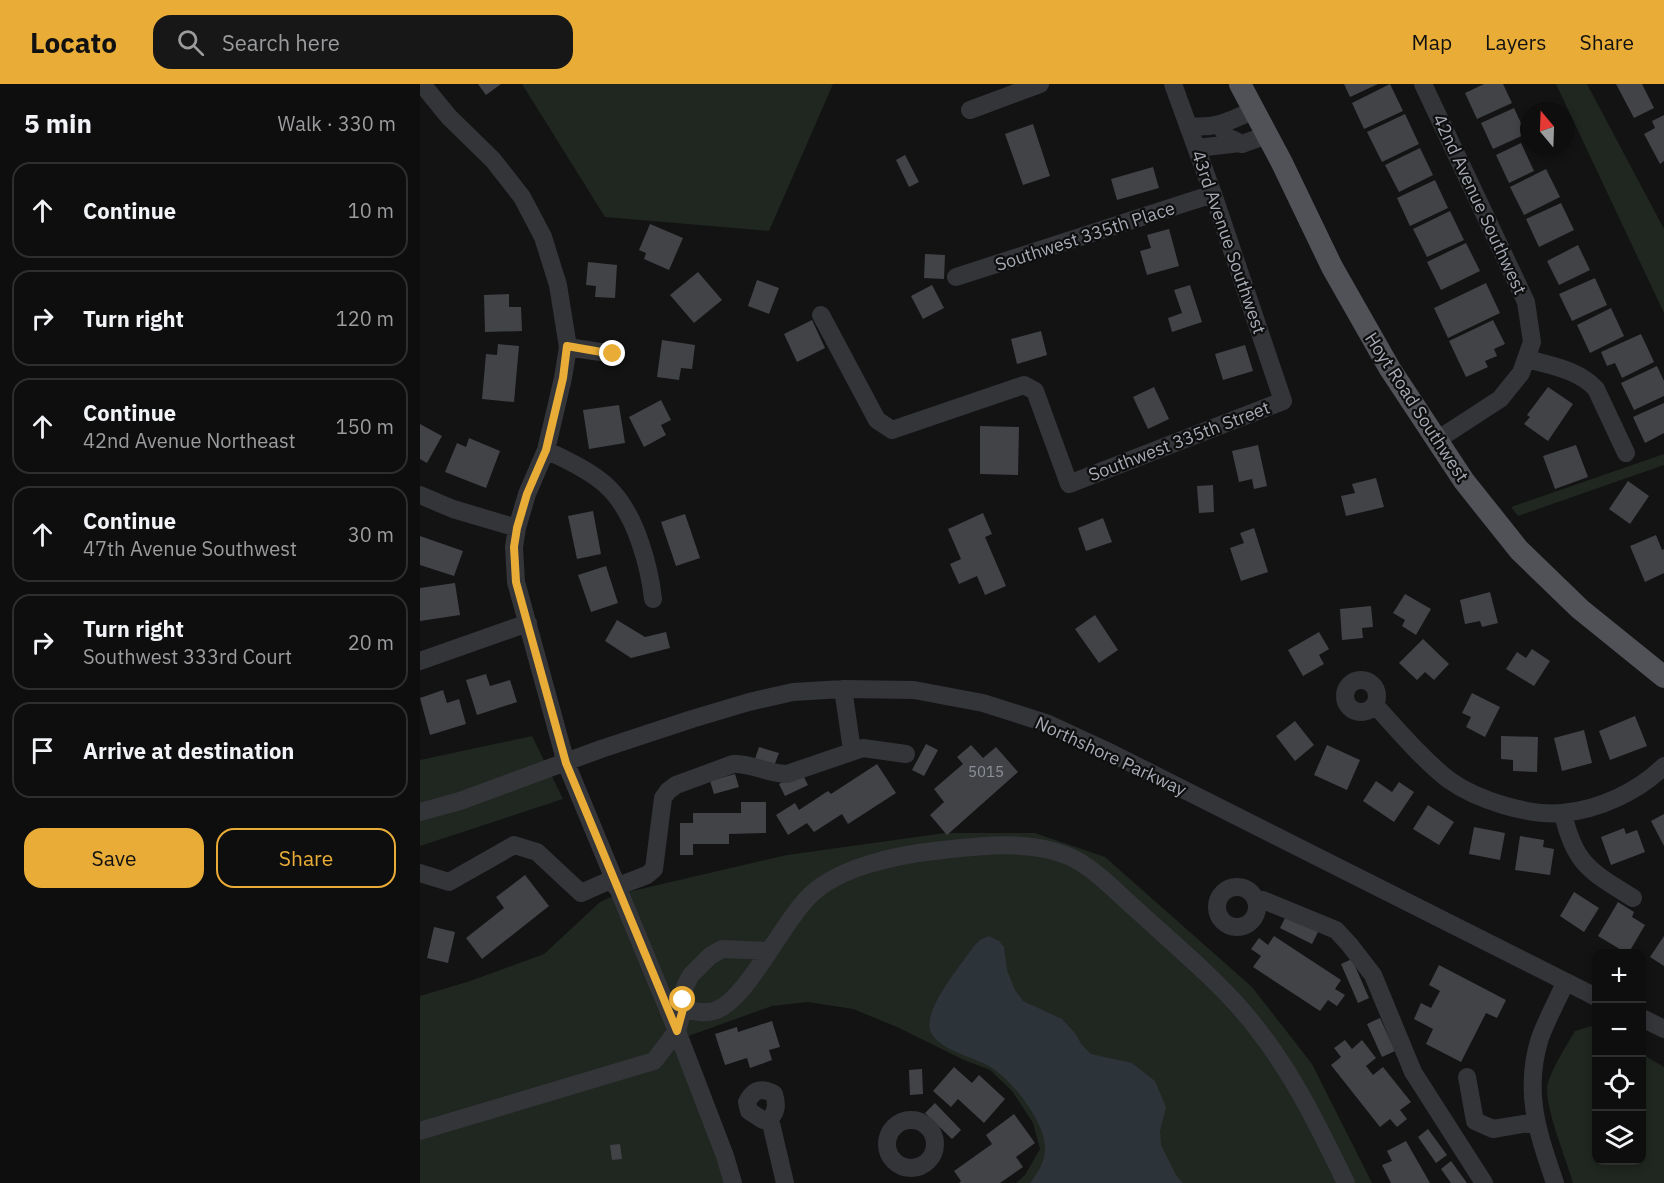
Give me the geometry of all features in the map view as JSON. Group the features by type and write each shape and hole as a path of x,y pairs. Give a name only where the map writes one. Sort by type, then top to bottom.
{"main road":[{"name":"Hoyt Road Southwest","path":"1240,84 1332,267 1390,369 1464,481 1519,550 1580,609 1664,677"}],"street":[{"path":"422,84 450,117 493,160 522,197 543,237 558,285 567,346 563,378 546,450 527,494 517,528 514,547 516,582 566,763 677,1031 725,1156 733,1183"},
{"path":"970,110 1040,84"},
{"name":"43rd Avenue Southwest","path":"1173,84 1283,401"},
{"name":"42nd Avenue Southwest","path":"1424,84 1526,302 1532,342 1527,359"},
{"path":"1188,126 1205,128 1220,125 1254,110"},
{"path":"1220,125 1227,137 1240,143"},
{"path":"1197,148 1242,144 1267,135"},
{"name":"Southwest 335th Place","path":"956,277 1213,194"},
{"name":"Southwest 335th Street","path":"821,315 877,420 892,430 1024,385 1035,391 1069,484 1283,401"},
{"path":"567,346 613,354"},
{"path":"1437,440 1500,399 1521,373 1527,359 1578,374 1588,380 1596,389 1626,453"},
{"path":"546,450 592,473 622,500 635,527 648,567 652,599"},
{"path":"420,495 453,509 517,528"},
{"path":"420,662 528,623"},
{"path":"843,690 852,750"},
{"name":"Northshore Parkway","path":"420,812 460,801 624,741 749,702 793,692 914,690 983,702 1046,723 1122,758 1592,995"},
{"path":"1375,705 1407,740 1449,780 1479,797 1514,809 1563,813 1602,805 1652,778 1664,766"},
{"path":"420,873 449,882 514,845 537,852 581,893 647,875 654,869 663,798 676,785 733,764 743,764 777,774 787,774 862,748 906,754"},
{"path":"1563,813 1568,836 1578,857 1594,873 1633,898"},
{"path":"683,1009 701,1013 716,1011 734,998 802,902 816,889 839,876 880,862 924,852 967,847 1029,846 1069,856 1105,882 1172,942 1242,1010 1289,1073 1346,1183"},
{"path":"1257,901 1263,900 1336,930 1349,944 1373,975 1413,1072 1484,1183"},
{"path":"420,1131 654,1061 677,1031 683,1009 685,986 691,975 710,956 722,950 769,951"},
{"path":"1555,1183 1535,1122 1533,1096 1535,1060 1541,1037 1565,983"},
{"path":"1646,1020 1664,1029"},
{"path":"1467,1077 1475,1121 1493,1129 1535,1122"},
{"path":"770,1119 785,1183"}],"shaded area":[{"path":"522,84 833,84 769,231 605,217"},
{"path":"1556,84 1587,84 1664,229 1664,313 1574,122 1574,102 1564,102"},
{"path":"1664,454 1664,465 1518,516 1511,507"},
{"path":"532,736 563,799 420,846 420,760"},
{"path":"945,833 1035,833 1105,857 1252,987 1312,1064 1372,1183 1016,1183 1025,1175 1040,1149 1033,1123 1012,1091 990,1070 853,1009 808,1002 772,1006 680,1039 733,1183 420,1183 420,996 470,981 544,954 600,902 615,895 787,855"},
{"path":"989,936 999,941 1004,947 1007,970 1015,990 1023,1001 1062,1019 1091,1054 1132,1063 1155,1081 1166,1107 1160,1131 1161,1145 1176,1175 1183,1183 1030,1183 1040,1168 1045,1150 1040,1127 1033,1114 1016,1090 996,1071 946,1047 933,1036 930,1030 933,1010 945,987 974,946"},
{"path":"1592,1026 1592,1165 1646,1165 1646,1056 1664,1067 1664,1183 1573,1183 1553,1123 1547,1089 1554,1068 1575,1031"}],"building":[{"path":"478,84 501,84 486,95"},
{"path":"1344,84 1378,84 1350,97"},
{"path":"1390,84 1403,111 1364,129 1352,103"},
{"path":"1484,84 1503,84 1512,103 1477,119 1465,93"},
{"path":"1616,84 1642,84 1654,108 1634,118"},
{"path":"1514,108 1520,121 1520,137 1493,149 1481,123"},
{"path":"1405,114 1419,144 1382,162 1367,132"},
{"path":"1664,115 1664,161 1660,164 1644,134 1655,128 1652,121"},
{"path":"1033,124 1050,176 1023,185 1005,134"},
{"path":"1520,143 1520,156 1527,156 1534,171 1509,183 1496,155"},
{"path":"1420,148 1433,175 1399,192 1385,165"},
{"path":"905,155 919,182 909,187 896,160"},
{"path":"1153,167 1159,188 1117,200 1111,179"},
{"path":"1546,169 1560,197 1524,215 1510,187"},
{"path":"1435,180 1448,208 1410,226 1397,198"},
{"path":"1561,203 1574,230 1539,247 1526,219"},
{"path":"1450,211 1464,240 1427,257 1413,229"},
{"path":"650,224 683,238 669,270 644,259 646,253 639,250"},
{"path":"1169,229 1179,266 1147,275 1140,251 1151,248 1147,235"},
{"path":"1466,243 1480,271 1441,290 1427,262"},
{"path":"1578,245 1590,270 1559,285 1547,261"},
{"path":"925,254 945,255 944,279 924,278"},
{"path":"588,262 617,265 615,298 595,297 596,286 586,285"},
{"path":"698,272 722,300 694,323 670,295"},
{"path":"1595,278 1607,305 1572,321 1559,294"},
{"path":"757,280 779,288 769,314 748,306"},
{"path":"1486,283 1500,313 1448,338 1434,308"},
{"path":"932,285 944,308 923,319 911,296"},
{"path":"1190,285 1202,322 1172,332 1168,318 1182,313 1174,290"},
{"path":"509,294 509,307 521,307 522,331 485,332 484,295"},
{"path":"1611,308 1624,336 1590,353 1577,325"},
{"path":"812,320 825,348 797,362 784,334"},
{"path":"1493,320 1505,344 1494,349 1497,356 1485,361 1488,367 1466,377 1449,341"},
{"path":"1041,331 1047,355 1017,364 1011,339"},
{"path":"1641,334 1654,362 1622,378 1615,363 1607,366 1601,352"},
{"path":"662,340 695,345 692,369 681,368 679,380 657,377"},
{"path":"498,344 519,346 514,402 482,399 486,354 497,355"},
{"path":"1245,345 1253,371 1223,380 1215,354"},
{"path":"1657,366 1664,381 1664,396 1634,410 1621,383"},
{"path":"1154,387 1169,419 1148,429 1133,397"},
{"path":"1548,387 1573,404 1548,441 1524,424 1530,417 1527,415"},
{"path":"661,400 671,420 661,425 666,435 644,447 629,417"},
{"path":"1664,403 1664,433 1645,443 1633,417"},
{"path":"619,405 625,443 589,449 583,410"},
{"path":"420,424 442,436 427,463 420,459"},
{"path":"980,426 1019,427 1018,475 980,474"},
{"path":"469,438 500,451 486,488 445,472 457,443 466,447"},
{"path":"1258,445 1267,486 1254,489 1252,479 1239,482 1232,451"},
{"path":"1576,445 1588,477 1555,489 1543,456"},
{"path":"1376,478 1384,507 1346,516 1341,496 1355,493 1352,484"},
{"path":"1628,481 1649,496 1630,524 1609,509"},
{"path":"1213,485 1214,512 1199,513 1197,486"},
{"path":"593,511 601,554 577,559 568,516"},
{"path":"983,513 992,534 985,537 1006,586 985,595 977,576 959,584 950,564 961,559 948,529"},
{"path":"685,514 700,558 676,566 661,522"},
{"path":"1103,518 1112,542 1086,551 1078,528"},
{"path":"1254,528 1268,572 1241,581 1230,548 1244,543 1240,533"},
{"path":"1656,535 1662,550 1664,549 1664,573 1645,582 1630,546"},
{"path":"420,536 463,551 454,576 420,565"},
{"path":"606,566 618,603 591,612 578,575"},
{"path":"455,583 460,615 420,621 420,588"},
{"path":"1490,592 1498,623 1482,627 1480,621 1465,624 1460,600"},
{"path":"1405,594 1431,609 1416,635 1402,626 1405,620 1393,613"},
{"path":"1371,606 1373,627 1362,628 1363,638 1342,640 1340,609"},
{"path":"1095,615 1118,650 1099,663 1075,629"},
{"path":"617,620 645,637 666,632 670,648 631,658 605,641"},
{"path":"1319,632 1329,649 1319,655 1324,664 1303,676 1288,650"},
{"path":"1423,639 1449,664 1434,680 1425,672 1417,680 1399,663"},
{"path":"1532,649 1550,661 1534,686 1506,669 1517,652 1526,658"},
{"path":"486,674 490,686 510,680 517,702 477,715 466,680"},
{"path":"443,690 447,703 459,699 466,724 430,735 420,698"},
{"path":"1472,693 1500,707 1485,737 1466,727 1471,717 1462,713"},
{"path":"1635,716 1647,746 1610,760 1599,731"},
{"path":"1295,721 1314,745 1295,761 1276,736"},
{"path":"1584,730 1592,763 1562,771 1554,738"},
{"path":"1501,736 1538,737 1537,772 1513,771 1513,760 1501,759"},
{"path":"926,744 938,750 924,776 912,770"},
{"path":"971,745 983,758 996,747 1018,772 947,835 930,815 944,802 934,789 963,764 957,757"},
{"path":"1327,745 1360,760 1347,790 1314,775"},
{"path":"759,747 779,753 774,766 755,759"},
{"path":"877,764 896,793 848,824 842,814 814,832 807,823 788,835 776,815 795,803 799,810 828,791 831,794"},
{"path":"802,773 808,785 785,796 779,784"},
{"path":"735,774 739,787 714,794 710,781"},
{"path":"1376,781 1392,792 1399,782 1414,792 1394,822 1363,801"},
{"path":"741,802 766,802 766,833 729,834 729,844 693,844 693,855 680,855 680,823 693,823 693,813 741,813"},
{"path":"1428,805 1454,822 1439,845 1413,829"},
{"path":"1664,814 1664,846 1651,821"},
{"path":"1474,827 1505,833 1500,860 1469,854"},
{"path":"1624,828 1626,834 1637,830 1645,852 1611,865 1601,837"},
{"path":"1520,836 1544,840 1543,847 1554,849 1550,875 1515,870"},
{"path":"525,875 549,906 482,959 466,938 504,908 496,897"},
{"path":"1574,892 1599,908 1584,932 1560,916"},
{"path":"1618,902 1634,912 1632,917 1645,925 1631,949 1620,949 1598,936"},
{"path":"1286,916 1318,932 1312,944 1280,928"},
{"path":"434,927 455,932 448,963 427,958"},
{"path":"1274,936 1341,980 1335,989 1345,995 1337,1006 1328,1000 1320,1011 1253,967 1261,956 1251,949 1259,938 1268,945"},
{"path":"1664,936 1664,966 1650,957"},
{"path":"1352,959 1369,998 1358,1003 1341,964"},
{"path":"1439,965 1506,1000 1497,1018 1486,1013 1461,1062 1426,1044 1433,1029 1414,1019 1421,1003 1431,1008 1440,991 1429,985"},
{"path":"1380,1018 1395,1051 1382,1057 1367,1024"},
{"path":"772,1021 780,1047 769,1050 772,1060 750,1068 747,1058 725,1065 715,1034 737,1027 738,1032"},
{"path":"1345,1040 1352,1049 1362,1040 1376,1058 1366,1066 1373,1075 1383,1067 1411,1102 1400,1110 1407,1119 1397,1127 1390,1119 1380,1127 1331,1065 1341,1057 1334,1048"},
{"path":"954,1067 972,1083 979,1075 1005,1099 984,1123 958,1099 951,1107 933,1091"},
{"path":"922,1069 923,1094 910,1095 909,1070"},
{"path":"935,1103 961,1130 952,1139 925,1113"},
{"path":"1014,1114 1035,1143 1016,1157 1023,1167 1000,1183 959,1183 961,1181 954,1171 992,1144 986,1135"},
{"path":"1428,1129 1447,1155 1436,1163 1418,1137"},
{"path":"1406,1141 1430,1183 1391,1183 1382,1165 1392,1161 1387,1151"},
{"path":"620,1144 622,1159 612,1160 610,1145"},
{"path":"1451,1161 1467,1183 1451,1183 1441,1169"}],"route":[{"path":"613,354 567,346 563,378 546,450 527,494 517,528 514,547 516,582 566,763 677,1031 683,1000"}]}
